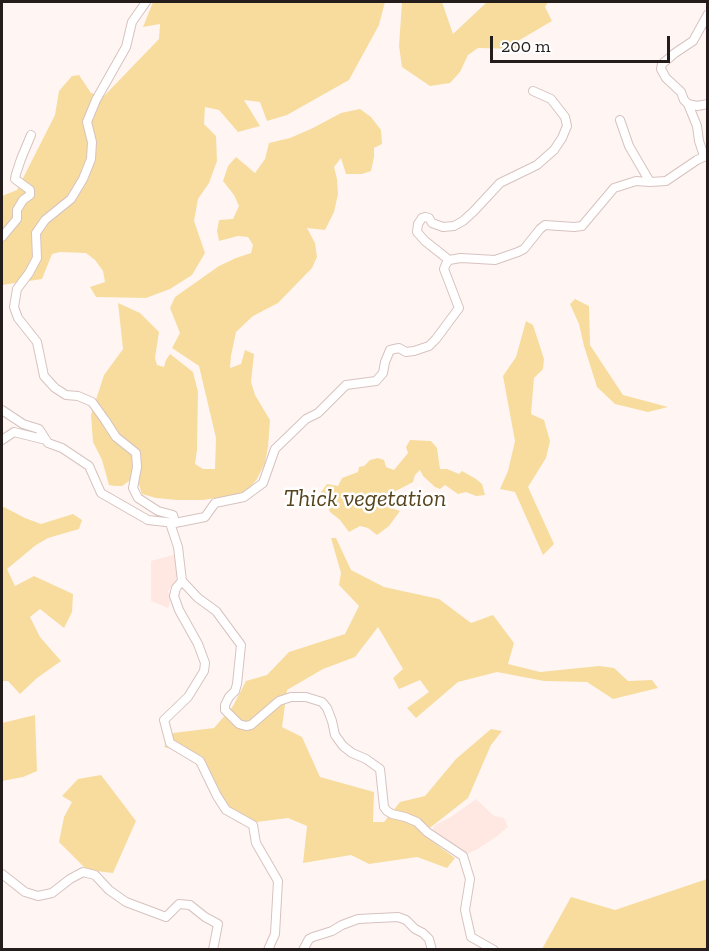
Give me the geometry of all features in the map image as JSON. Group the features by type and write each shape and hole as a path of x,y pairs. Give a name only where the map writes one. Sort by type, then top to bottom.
{"street":[{"path":"146,2 132,22 126,47 96,100 87,122 92,142 91,159 83,179 70,199 45,220 36,233 37,258 17,289 14,307 18,318 37,342 44,376 55,388 66,395 78,396 92,402 116,437 136,453 137,467 133,488 138,498 158,511 172,515 182,581 198,598 216,611 242,645 237,684 225,705 225,710 239,724 246,726 279,701 291,697 306,697 322,702 333,721 335,735 343,746 380,769 384,807 387,811 417,822 427,832 463,856 470,879 465,910 471,937 494,950"},
{"path":"708,14 693,41 662,64 661,69 688,104 697,126 699,141 704,153 708,154"},
{"path":"449,260 425,242 417,232 422,218 429,218 432,223 443,227 464,221 500,183 537,165 554,150 562,138 567,126 565,117 551,99 532,91"},
{"path":"688,104 697,106 708,104"},
{"path":"620,120 629,146 650,182"},
{"path":"2,237 17,219 17,210 23,200 30,195 30,190 15,179 31,135"},
{"path":"2,410 23,424 39,429 48,443 62,448 89,466 101,493 148,520 174,522 205,517 215,503 244,497 263,483 275,449 306,419 318,413 346,385 376,381 383,373 390,350 399,348 406,352 429,346 459,308 444,269 449,260 461,258 495,260 525,249 545,225 582,226 614,188 636,181 666,181 708,154"},
{"path":"2,440 14,432 46,440"},
{"path":"182,581 176,588 174,596 198,644 205,663 204,671 188,697 164,720 170,743 200,761 226,810 253,825 256,843 278,881 275,934 268,950"},
{"path":"2,874 25,892 38,896 52,893 83,872 95,875 109,890 126,902 166,917 179,904 190,904 205,917 218,924 213,950"},
{"path":"303,948 309,939 358,919 398,916 423,933 429,939 432,950"}],"shaded area":[{"path":"177,554 178,572 176,580 168,591 171,599 168,608 151,601 151,561"},
{"path":"476,799 494,816 504,818 508,827 476,850 463,856 431,832 435,825 451,817"}],"green space":[{"path":"153,2 385,2 379,25 349,80 287,115 267,121 260,102 244,100 260,126 238,132 219,110 205,107 204,124 216,136 217,161 209,183 198,199 194,221 205,253 192,275 170,289 146,298 96,297 90,287 105,282 103,271 95,260 86,253 60,252 52,254 42,279 2,285 2,196 17,190 55,115 59,91 72,76 79,75 91,93 104,96 159,39 160,24 143,27"},
{"path":"402,2 442,2 453,34 487,2 548,2 545,7 552,21 518,41 518,49 478,48 468,55 460,72 450,83 430,86 402,67 399,46"},
{"path":"360,109 371,117 381,130 382,144 374,148 371,171 362,174 346,174 341,158 334,167 338,194 334,212 325,230 307,228 315,243 317,257 312,268 278,303 253,316 236,332 230,368 241,364 245,350 254,354 251,382 255,395 270,420 265,463 257,479 247,491 203,500 176,500 142,494 135,472 122,486 109,485 102,460 93,442 91,415 104,375 123,349 118,303 140,313 159,332 155,358 157,365 164,367 170,354 193,372 198,392 195,464 203,469 215,469 216,438 199,366 172,348 180,333 170,308 175,297 219,266 251,253 253,245 248,237 238,236 219,241 217,231 219,220 233,219 239,206 223,181 228,166 236,157 255,173 265,159 269,143 290,138 341,113"},
{"path":"575,299 589,306 590,345 623,395 668,407 648,412 615,404 597,387 579,324 570,304"},
{"path":"526,321 533,325 544,359 543,369 534,378 531,414 544,420 550,441 546,458 528,487 554,544 543,555 515,492 500,489 508,471 515,441 503,376 516,357"},
{"name":"Thick vegetation","path":"410,440 431,441 437,448 440,469 459,474 462,471 476,479 482,484 485,495 476,496 466,492 458,494 445,485 440,489 423,476 420,470 413,482 394,492 391,508 400,511 389,526 377,535 368,528 360,526 349,532 330,512 321,492 327,484 338,486 342,478 358,472 359,467 364,466 370,460 378,458 384,460 386,467 394,470 408,453 406,447"},
{"path":"2,508 41,524 73,514 82,520 79,529 48,538 7,569 15,586 34,576 73,594 72,612 64,628 40,609 30,617 40,637 61,661 37,678 20,694 8,681 2,681"},
{"path":"331,538 336,538 351,570 384,587 439,599 471,623 493,615 514,643 508,664 540,672 599,666 614,668 628,681 652,680 658,688 613,699 587,682 544,681 497,672 458,682 416,718 407,708 429,692 420,680 399,689 393,678 403,669 378,627 355,657 323,669 287,690 282,727 302,737 320,777 374,792 373,822 384,822 400,802 425,796 456,759 491,729 502,731 491,745 468,798 422,834 455,858 447,868 417,857 369,864 351,855 303,863 307,826 288,818 241,824 226,815 209,788 202,756 164,747 173,733 214,728 233,706 246,681 267,675 289,652 345,634 359,606 339,585 341,573"},
{"path":"35,715 37,771 23,777 2,781 2,723"},
{"path":"101,775 136,821 113,873 87,870 59,842 64,817 72,802 62,796 78,779"},
{"path":"707,879 707,949 542,949 571,897 615,910"}]}
